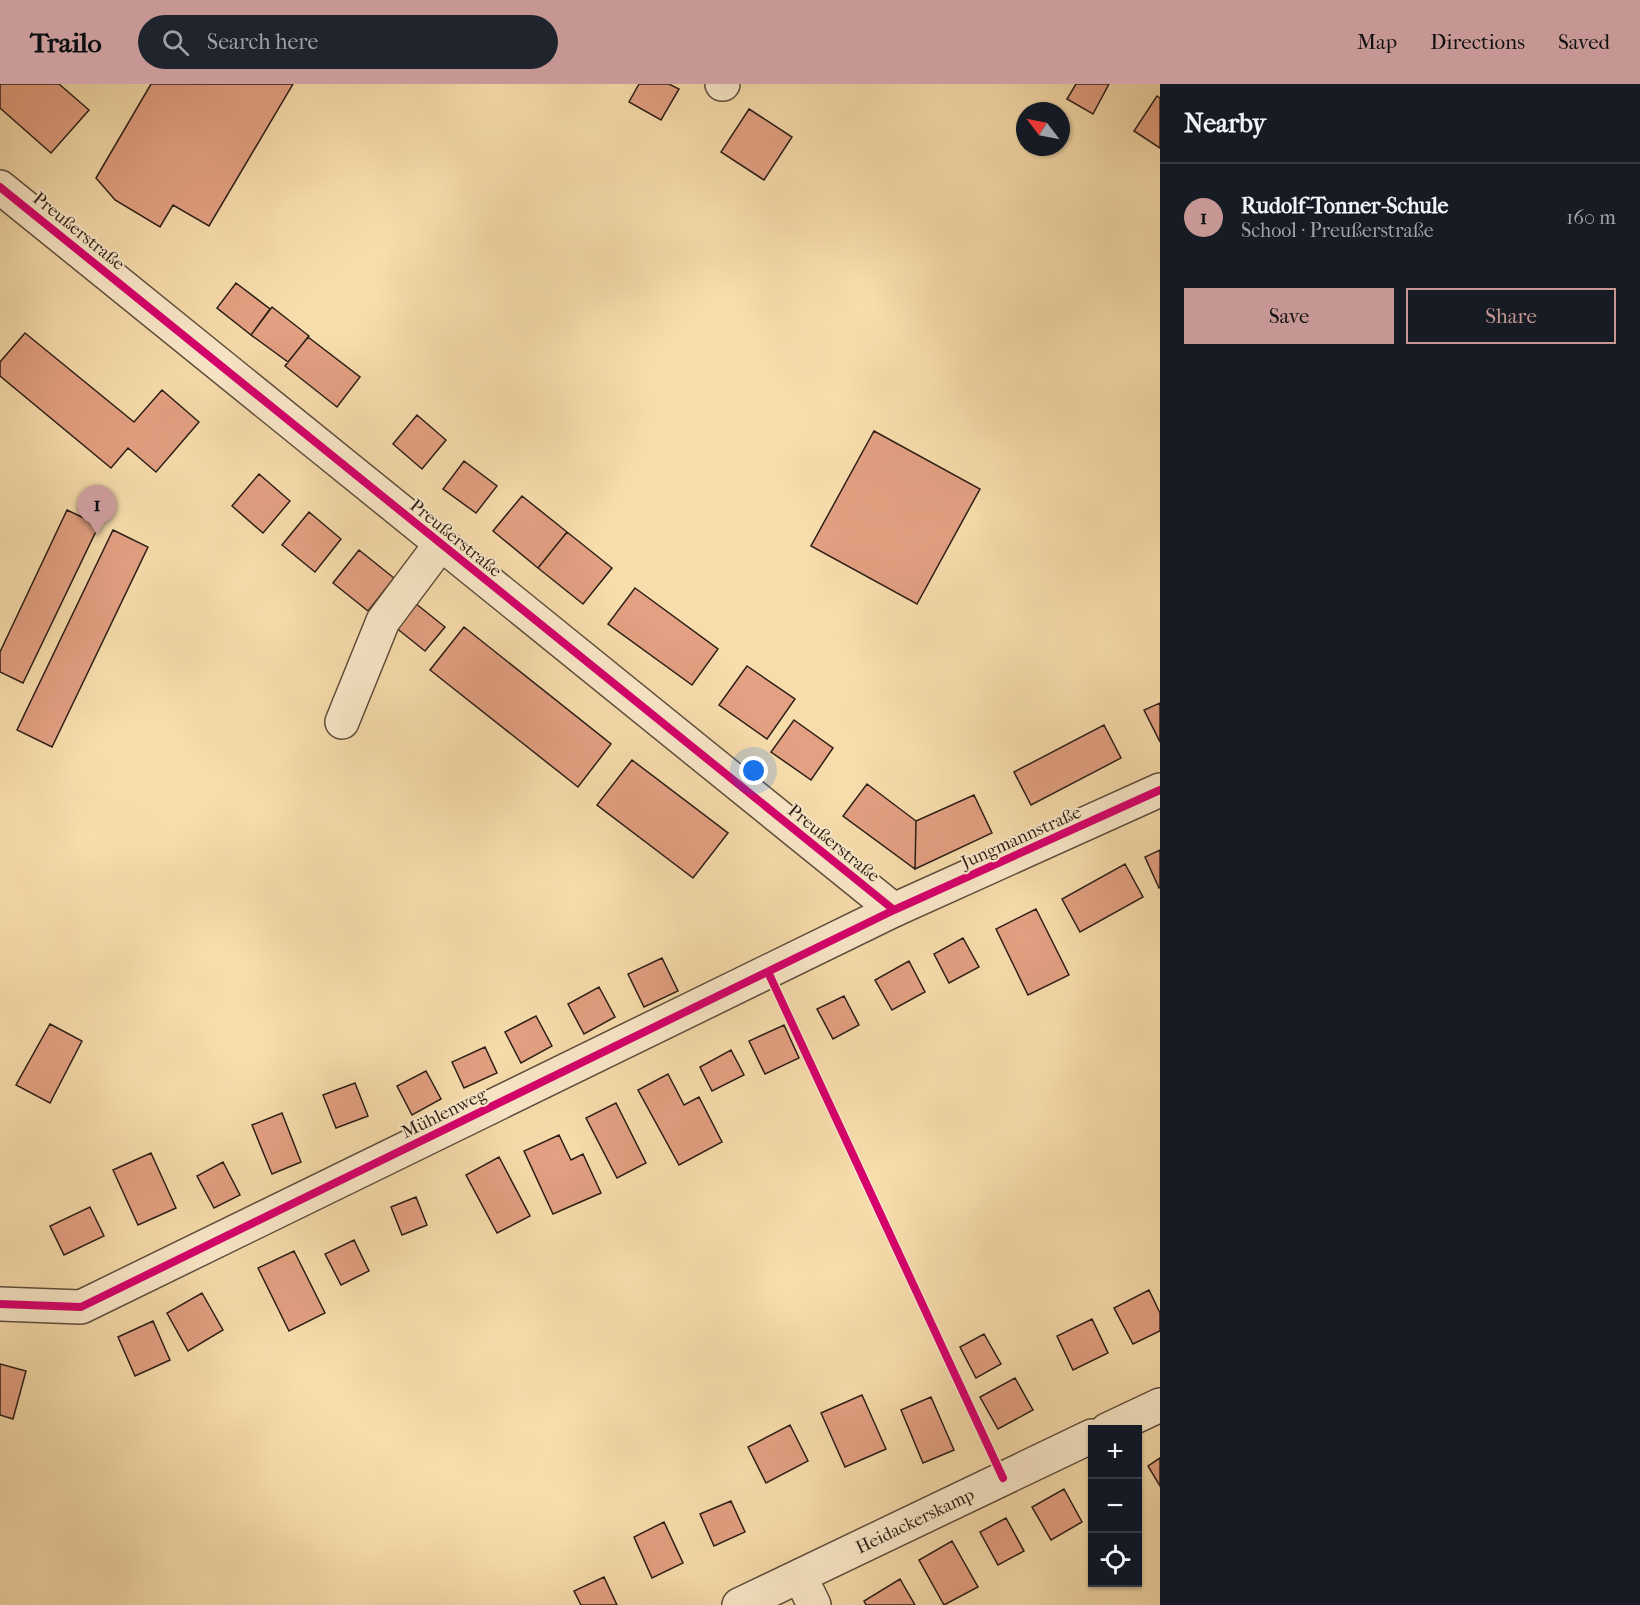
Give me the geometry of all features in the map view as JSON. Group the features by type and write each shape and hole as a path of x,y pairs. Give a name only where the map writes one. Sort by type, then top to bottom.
{"street":[{"name":"Preußerstraße","path":"0,187 894,910"},
{"path":"342,722 383,621 440,544"},
{"name":"Jungmannstraße","path":"894,910 1160,790"},
{"name":"Mühlenweg","path":"0,1304 81,1307 894,910"},
{"path":"1118,1425 1160,1405"},
{"name":"Heidackerskamp","path":"739,1605 1088,1438"},
{"path":"800,1576 814,1605"}],"building":[{"path":"0,84 59,84 89,110 51,153 0,108"},
{"path":"151,84 293,84 209,226 173,205 160,227 115,200 96,178"},
{"path":"639,84 669,84 679,89 661,120 629,102"},
{"path":"1076,84 1109,84 1093,114 1067,99"},
{"path":"1157,96 1160,98 1160,148 1134,131"},
{"path":"749,109 792,137 764,180 721,152"},
{"path":"236,283 270,309 251,335 217,308"},
{"path":"272,307 309,336 288,362 251,335"},
{"path":"25,333 134,422 162,390 199,422 156,472 128,448 111,468 0,376 0,362"},
{"path":"308,337 360,377 337,407 285,366"},
{"path":"417,415 446,440 422,469 393,444"},
{"path":"874,431 980,489 917,604 811,546"},
{"path":"464,461 497,486 476,513 443,489"},
{"path":"259,474 290,501 263,533 232,506"},
{"path":"522,496 567,532 538,568 493,531"},
{"path":"67,510 99,525 23,683 0,672 0,652"},
{"path":"309,512 341,539 315,572 282,545"},
{"path":"113,530 148,547 52,747 17,730"},
{"path":"567,532 612,568 583,604 538,568"},
{"path":"359,550 394,578 368,611 333,583"},
{"path":"635,588 718,649 692,685 608,624"},
{"path":"415,603 445,627 425,651 395,627"},
{"path":"464,627 611,744 578,787 430,670"},
{"path":"747,666 795,699 767,739 719,705"},
{"path":"1160,703 1160,742 1144,710"},
{"path":"794,720 833,748 811,780 771,752"},
{"path":"1104,725 1121,758 1031,805 1014,772"},
{"path":"632,760 728,833 693,878 597,805"},
{"path":"867,784 916,821 915,869 843,816"},
{"path":"974,795 992,833 915,869 916,821"},
{"path":"1160,850 1160,887 1159,888 1145,857"},
{"path":"1125,864 1143,897 1080,932 1062,899"},
{"path":"1036,909 1069,975 1028,995 996,929"},
{"path":"963,938 979,967 949,983 934,954"},
{"path":"662,958 678,991 644,1007 628,974"},
{"path":"909,961 925,992 892,1010 875,980"},
{"path":"599,987 615,1017 584,1034 568,1004"},
{"path":"844,996 859,1025 833,1039 817,1009"},
{"path":"536,1016 552,1046 521,1063 505,1032"},
{"path":"50,1024 82,1041 50,1103 16,1085"},
{"path":"784,1025 799,1058 765,1074 749,1041"},
{"path":"485,1047 497,1073 464,1088 452,1062"},
{"path":"731,1050 744,1075 712,1091 700,1067"},
{"path":"426,1071 441,1099 412,1115 397,1086"},
{"path":"668,1074 684,1105 699,1097 722,1142 679,1165 638,1090"},
{"path":"355,1083 368,1116 336,1128 323,1095"},
{"path":"616,1103 646,1163 617,1178 586,1118"},
{"path":"282,1113 301,1162 272,1174 252,1125"},
{"path":"559,1135 571,1160 583,1154 601,1193 553,1214 524,1151"},
{"path":"151,1153 176,1208 138,1225 113,1170"},
{"path":"499,1157 530,1216 497,1233 466,1175"},
{"path":"223,1162 240,1195 214,1208 197,1176"},
{"path":"416,1197 427,1225 402,1235 391,1207"},
{"path":"90,1207 104,1236 64,1255 50,1226"},
{"path":"354,1240 369,1271 341,1285 325,1254"},
{"path":"294,1251 325,1313 289,1331 258,1268"},
{"path":"1149,1290 1160,1313 1160,1331 1133,1344 1114,1308"},
{"path":"202,1293 223,1330 188,1351 167,1313"},
{"path":"1092,1319 1108,1353 1073,1370 1057,1336"},
{"path":"153,1321 170,1360 135,1376 118,1337"},
{"path":"984,1334 1001,1364 976,1378 960,1347"},
{"path":"0,1364 26,1371 13,1419 0,1415"},
{"path":"1015,1378 1033,1410 998,1429 980,1397"},
{"path":"862,1395 886,1449 845,1467 821,1413"},
{"path":"931,1397 954,1450 923,1463 901,1410"},
{"path":"790,1425 808,1461 766,1483 748,1447"},
{"path":"1160,1458 1160,1486 1148,1466"},
{"path":"1064,1489 1082,1522 1051,1540 1032,1507"},
{"path":"731,1501 745,1532 714,1546 700,1514"},
{"path":"1006,1518 1024,1551 998,1565 980,1532"},
{"path":"664,1522 683,1563 652,1578 634,1537"},
{"path":"952,1541 978,1587 944,1605 919,1560"},
{"path":"604,1577 617,1605 581,1605 574,1591"},
{"path":"900,1579 915,1605 866,1605 864,1601"}],"cycle path":[{"path":"0,187 894,910"},
{"path":"0,1304 81,1307 894,910 1160,790"},
{"path":"768,972 1003,1478"}],"place":[{"name":"Rudolf-Tonner-Schule","path":"97,535"}]}
